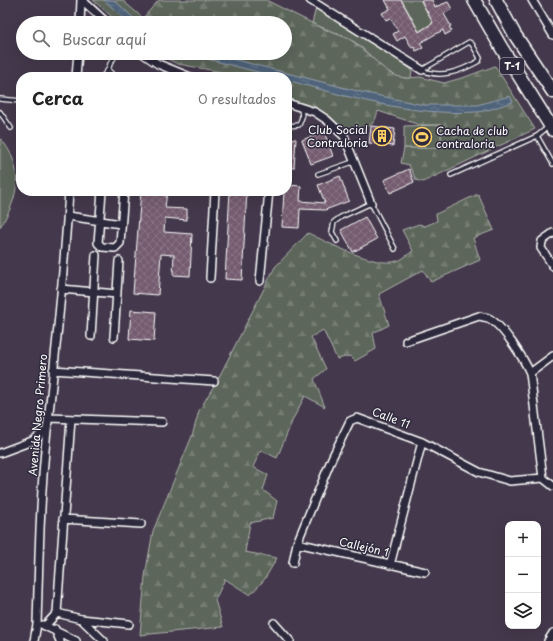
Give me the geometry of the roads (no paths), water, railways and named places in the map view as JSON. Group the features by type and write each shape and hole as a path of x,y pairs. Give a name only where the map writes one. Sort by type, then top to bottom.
{"main road":[{"name":"T-1","path":"474,0 501,47 552,128"},
{"name":"T-1","path":"496,0 515,35 553,92"}],"street":[{"path":"81,16 82,0"},
{"path":"82,0 99,16"},
{"path":"310,0 422,70"},
{"path":"532,0 553,35"},
{"path":"76,72 77,60"},
{"path":"152,60 178,72"},
{"path":"292,105 314,112 338,128 344,136 353,162 371,203"},
{"name":"Avenida Negro Primero","path":"34,641 37,624 41,518 47,430 69,196"},
{"path":"102,196 98,243 102,247 116,248 119,246 124,196"},
{"path":"210,278 215,196"},
{"path":"260,281 268,196"},
{"path":"68,216 122,224"},
{"path":"553,233 542,241 541,248 553,266"},
{"path":"91,336 96,255"},
{"path":"114,337 119,261"},
{"path":"61,289 117,294"},
{"path":"406,341 479,316 489,318 498,326 523,358 530,373 543,478 553,486"},
{"path":"530,373 553,356"},
{"path":"53,370 214,381"},
{"path":"49,418 162,422"},
{"name":"Calle 11","path":"293,563 297,543 332,458 350,421 357,418 364,419 422,442 479,472 510,481 543,478"},
{"path":"46,625 57,613 71,419"},
{"path":"0,453 32,441 47,430"},
{"path":"390,565 422,442"},
{"path":"63,519 141,524"},
{"name":"Callejón 1","path":"297,543 426,572"},
{"path":"57,613 81,619 129,624"},
{"path":"81,619 104,641"},
{"path":"274,623 290,641"},
{"path":"37,624 46,625 76,641"},
{"path":"55,629 60,641"}],"lane":[{"path":"469,42 472,44 480,58 477,63 444,75 436,75 422,70 469,42"},
{"path":"108,70 113,60"},
{"path":"0,99 16,101"},
{"path":"292,125 299,124 302,117 301,107"},
{"path":"0,112 11,128"},
{"path":"451,175 552,128"},
{"path":"537,136 553,164"},
{"path":"318,174 353,162"},
{"path":"337,240 332,232 334,222 341,216 371,203 395,249"}],"water":[{"path":"104,0 114,0 131,16 121,16"},
{"path":"211,60 236,60 283,72 258,72"},
{"path":"292,74 361,92 424,105 477,105 510,96 513,102 480,112 427,111 380,104 292,81"}],"place":[{"name":"Club Social Contraloria","path":"382,136"},
{"name":"Cacha de club contraloria","path":"422,137"}]}
